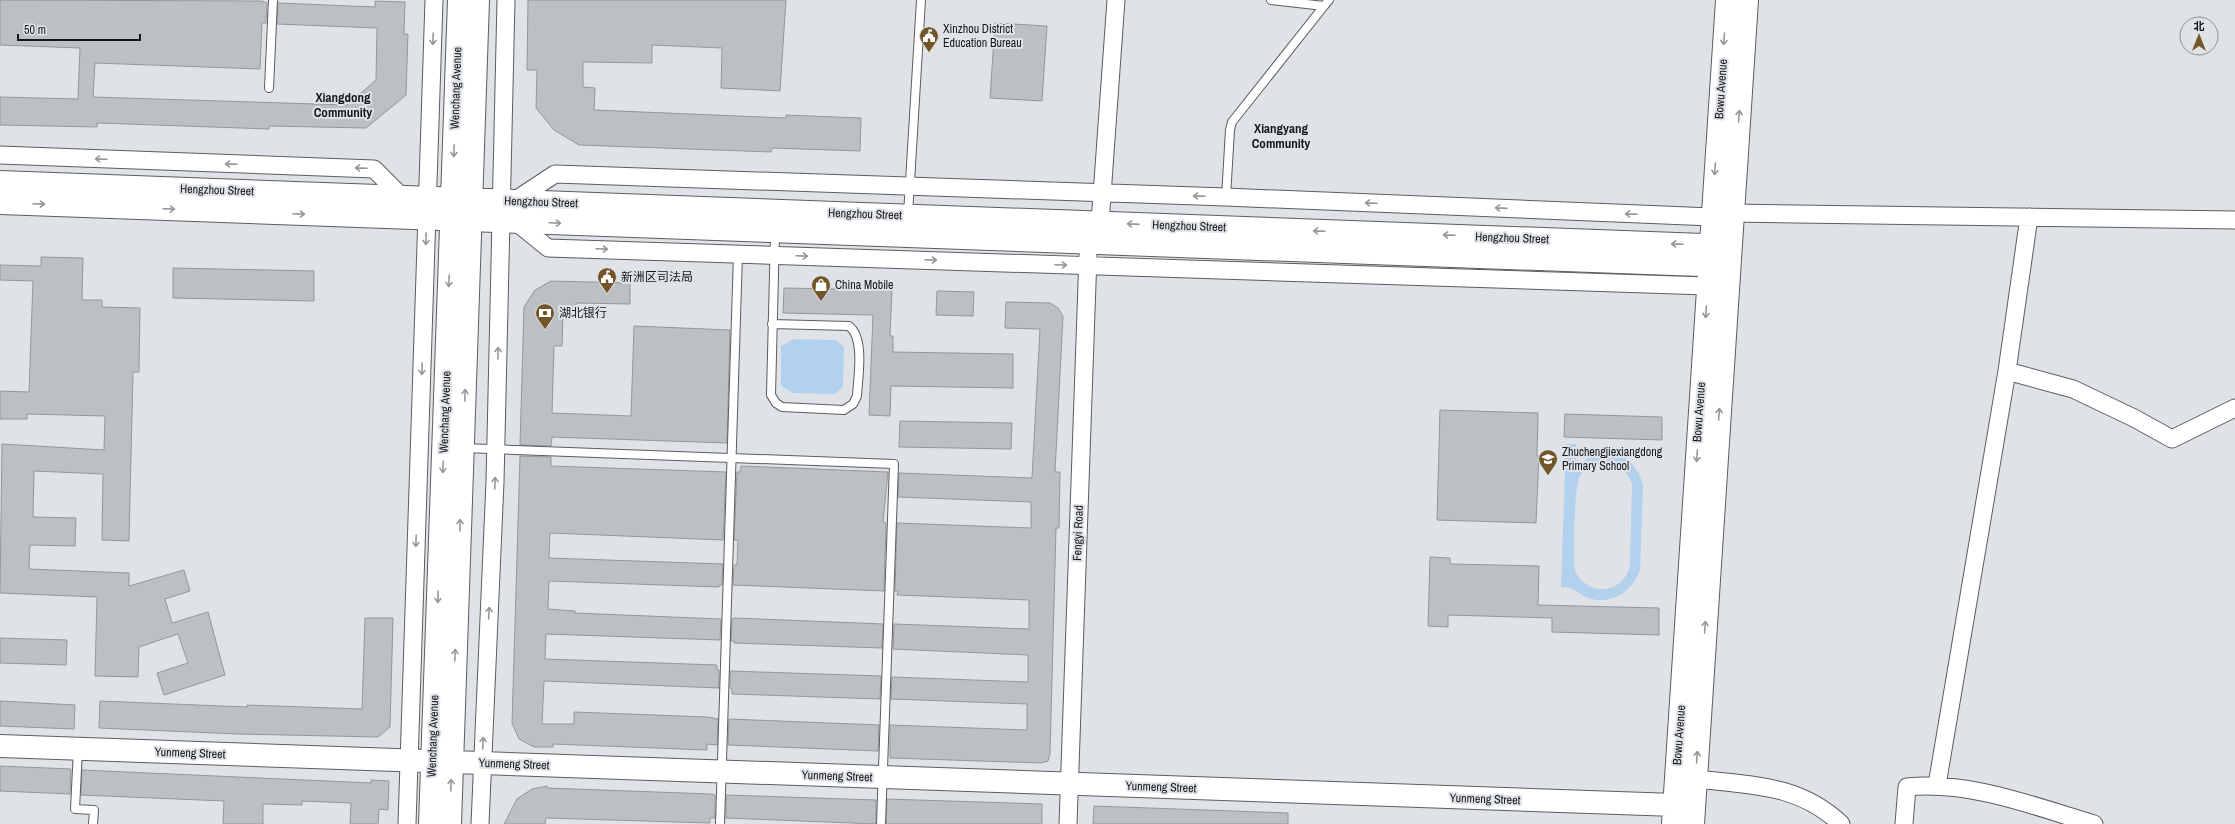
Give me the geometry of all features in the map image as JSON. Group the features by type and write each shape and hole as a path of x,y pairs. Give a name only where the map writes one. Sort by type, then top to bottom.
{"main road":[{"name":"Wenchang Avenue","path":"430,824 442,762 463,448 459,0"},
{"name":"Wenchang Avenue","path":"450,824 442,762 461,209 478,0"},
{"name":"Bowu Avenue","path":"1722,215 1727,0"},
{"name":"Bowu Avenue","path":"1674,815 1717,262 1747,0"},
{"name":"Hengzhou Street","path":"0,182 402,197 427,208"},
{"name":"Hengzhou Street","path":"0,203 908,216 1100,223 1717,262"},
{"name":"Hengzhou Street","path":"508,211 775,231 1088,243 1717,262"},
{"name":"Bowu Avenue","path":"1693,824 1717,262"},
{"name":"Yunmeng Street","path":"0,746 1070,784 1674,815"}],"street":[{"path":"407,824 434,0"},
{"path":"480,824 495,449 508,211 506,0"},
{"path":"1100,223 1116,0"},
{"path":"0,155 374,169 402,197"},
{"path":"508,211 555,174 1722,215 2235,220"},
{"path":"508,211 548,248 1087,265 1717,262"},
{"path":"1937,785 2007,370 2029,217"},
{"name":"Fengyi Road","path":"1068,824 1088,243"},
{"path":"2007,370 2073,389 2134,418 2172,439 2235,408"},
{"path":"1696,779 1772,787 1789,792 1819,806 1841,824"},
{"path":"1904,824 1907,787 1937,785 1985,792 2094,824"}],"lane":[{"path":"269,88 273,0"},
{"path":"908,216 921,0"},
{"path":"1271,0 1327,3"},
{"path":"1226,197 1230,130 1232,122 1327,3"},
{"path":"772,324 849,326 854,330 859,342 857,396 853,404 844,410 782,407 776,403 771,395 772,324 775,231"},
{"path":"720,824 738,254"},
{"path":"463,448 894,464 881,824"},
{"path":"78,749 75,809 94,810 94,824"}],"shaded area":[{"path":"794,339 836,340 844,347 843,387 834,394 793,393 781,386 781,346"},
{"path":"1566,444 1576,444 1576,467 1586,459 1596,455 1606,453 1616,454 1632,464 1639,473 1643,485 1640,570 1632,585 1619,596 1612,599 1595,600 1572,589 1561,587","holes":["1598,463 1611,463 1622,469 1632,484 1630,566 1626,576 1620,583 1613,587 1604,589 1588,585 1575,571 1575,507 1576,493 1580,476 1585,470"]}],"building":[{"path":"0,0 262,1 267,3 266,23 262,23 260,69 95,63 93,97 347,105 376,80 377,28 277,24 278,3 375,7 375,1 405,2 404,34 408,34 406,95 366,128 269,126 269,129 97,123 97,127 0,125 0,97 78,99 80,48 0,45"},
{"path":"528,0 786,0 780,91 721,88 722,48 652,45 652,63 583,62 583,87 595,88 594,110 786,118 786,115 861,118 860,151 772,148 771,152 579,145 554,130 536,108 537,70 527,70"},
{"path":"995,23 1047,26 1042,101 990,98"},
{"path":"41,257 83,258 82,300 102,300 102,307 140,308 139,372 133,372 129,541 102,540 103,474 34,471 33,517 76,518 75,546 30,545 29,569 129,573 129,586 184,570 190,591 165,599 172,623 208,612 225,675 164,695 157,673 188,663 178,634 139,647 138,677 95,676 97,597 0,593 2,444 104,450 105,416 27,414 27,419 0,419 0,391 29,392 33,281 0,280 0,265 41,266"},
{"path":"173,268 314,271 314,301 173,298"},
{"path":"551,281 630,283 630,304 576,303 576,315 563,315 562,346 554,346 552,413 631,416 634,326 730,330 727,443 552,437 551,446 520,445 524,307 535,290"},
{"path":"784,288 892,290 890,336 893,336 893,352 1013,354 1013,388 891,386 890,416 869,415 873,315 783,313"},
{"path":"937,291 974,292 973,316 936,315"},
{"path":"1006,302 1050,303 1058,308 1063,316 1055,472 1060,472 1059,528 1056,528 1050,754 1048,761 1041,763 890,758 890,725 1027,730 1027,704 891,699 892,677 1028,682 1028,655 893,649 894,624 1029,629 1029,600 897,595 898,591 895,591 897,523 1031,528 1031,502 898,497 899,473 1032,478 1040,329 1005,328"},
{"path":"1440,410 1538,413 1537,456 1539,456 1536,523 1437,520"},
{"path":"1565,414 1662,417 1662,440 1564,437"},
{"path":"900,421 1012,423 1011,449 899,447"},
{"path":"520,456 551,457 551,466 726,472 723,540 550,533 549,558 723,564 722,585 719,585 719,587 549,581 548,609 575,611 575,613 721,619 720,640 546,634 545,659 717,665 717,670 719,670 719,688 544,681 542,724 574,724 574,712 708,717 718,719 717,745 707,744 707,750 553,744 553,747 534,747 519,739 512,723"},
{"path":"741,466 888,472 883,522 886,523 884,591 733,585 734,565 737,565 738,540 734,540 737,472 740,472"},
{"path":"1430,557 1450,558 1450,564 1539,566 1538,605 1659,608 1659,635 1552,632 1552,618 1448,615 1448,627 1428,626"},
{"path":"365,618 393,618 390,727 378,737 238,734 99,728 100,701 247,707 247,705 362,709"},
{"path":"732,619 883,624 882,648 734,643 734,641 731,641"},
{"path":"0,638 67,640 66,665 0,663"},
{"path":"730,671 881,676 880,699 732,694 732,689 730,688"},
{"path":"0,701 75,705 74,729 0,726"},
{"path":"729,719 879,725 878,751 728,745"},
{"path":"0,766 71,769 70,794 0,791"},
{"path":"82,770 371,783 371,780 389,781 388,810 379,809 378,824 350,824 351,803 302,801 302,805 263,804 263,824 223,824 224,801 81,795"},
{"path":"547,786 547,788 711,794 715,795 715,818 710,818 710,823 546,818 545,824 504,824 517,799 532,789"},
{"path":"726,795 876,800 876,824 726,818"},
{"path":"887,799 1042,804 1042,824 886,824"},
{"path":"1094,806 1288,813 1288,824 1093,824"}],"place":[{"name":"Xinzhou District Education Bureau","path":"929,53"},
{"name":"新洲区司法局","path":"607,294"},
{"name":"China Mobile","path":"821,302"},
{"name":"湖北银行","path":"545,330"},
{"name":"Zhuchengjiexiangdong Primary School","path":"1548,476"}],"district":[{"name":"Xiangdong Community","path":"343,104"},
{"name":"Xiangyang Community","path":"1281,136"}]}
